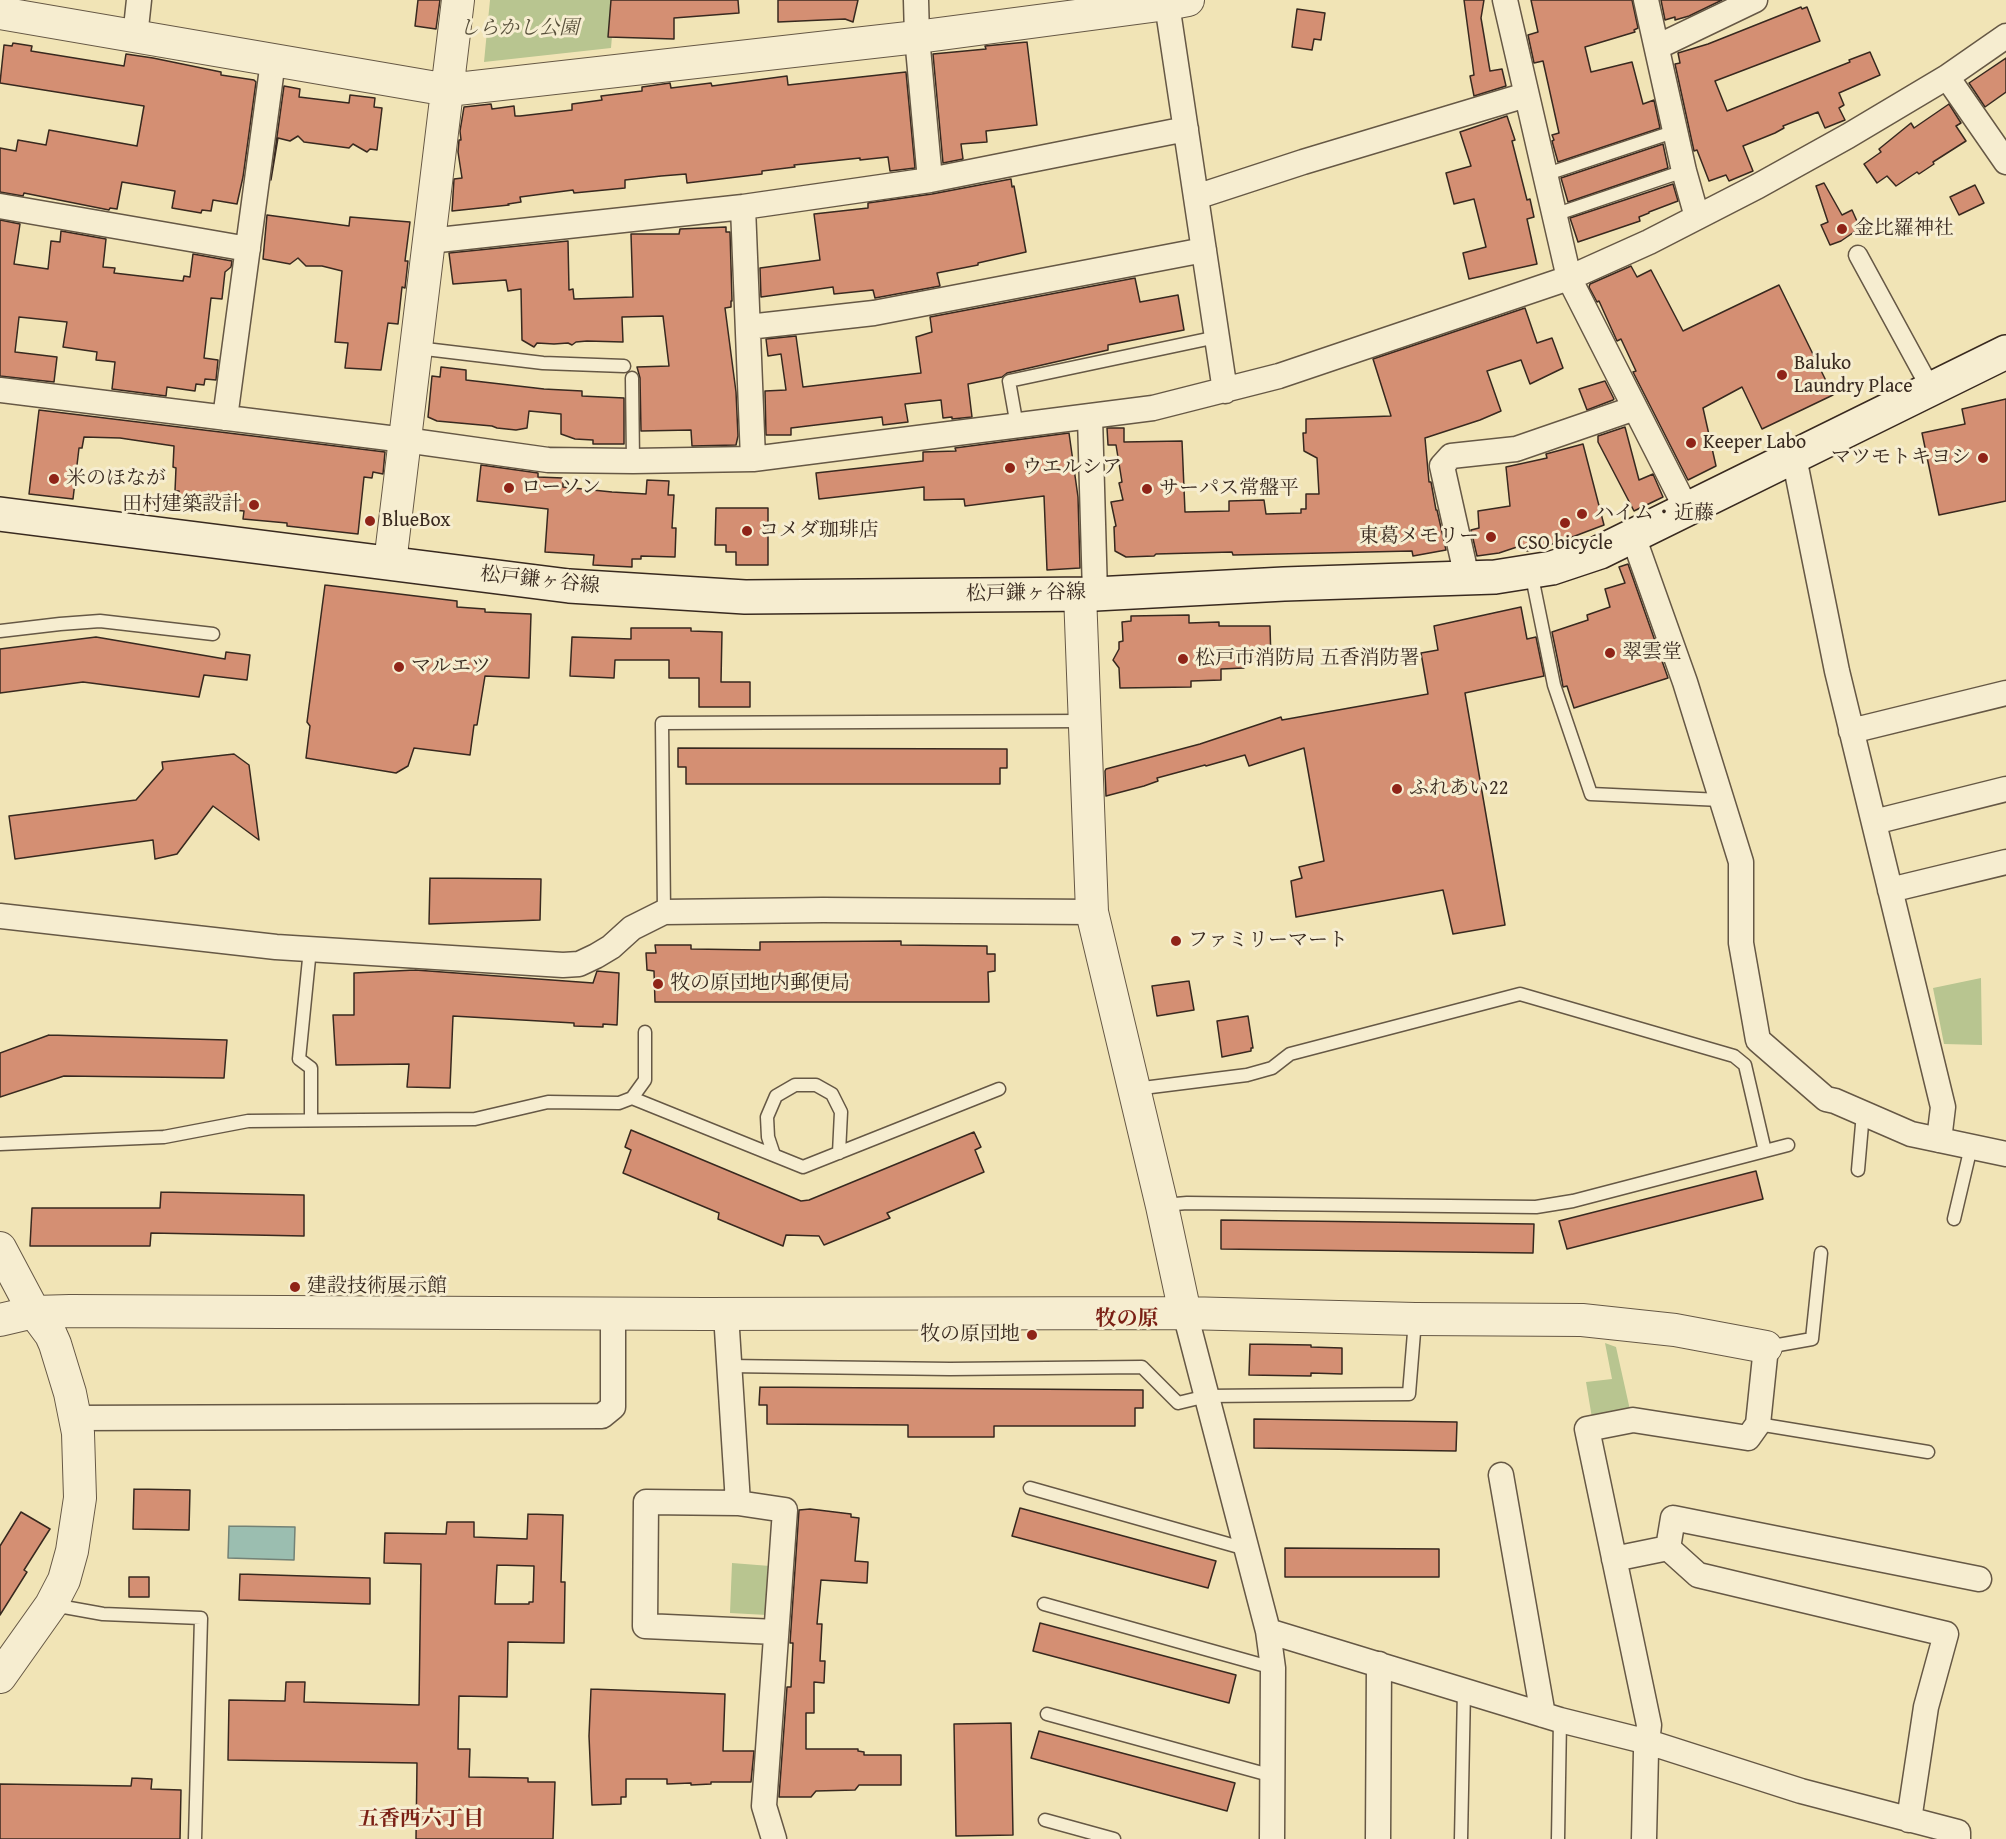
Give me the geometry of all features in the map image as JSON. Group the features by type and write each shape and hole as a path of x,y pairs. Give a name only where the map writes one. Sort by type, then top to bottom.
{"main road":[{"name":"松戸鎌ヶ谷線","path":"0,514 569,586 745,597 1088,594 1495,577 1552,568 1600,552 2006,352"}],"street":[{"path":"135,37 139,0"},
{"path":"390,563 458,0"},
{"path":"916,0 917,37 930,180"},
{"path":"1504,0 1569,278 1687,510"},
{"path":"1646,0 1684,171 1697,217"},
{"path":"1657,47 1755,0"},
{"path":"0,13 448,90 917,37 1178,2 1186,129 1225,391"},
{"path":"0,390 548,459 633,461 753,459 1153,408 1279,376 1569,278 1649,242 1758,186 1947,77 2006,36"},
{"path":"225,418 273,61"},
{"path":"1947,77 2006,162"},
{"path":"1196,197 1303,162 1526,95"},
{"path":"429,241 743,207 930,180 1186,129"},
{"path":"0,206 248,249"},
{"path":"743,207 753,459"},
{"path":"748,327 874,313 1204,250"},
{"path":"1858,255 1931,389"},
{"path":"1467,578 1442,466 1451,456 1516,449 1635,408"},
{"path":"1090,417 1084,721 1092,912 1162,1206 1176,1278 1268,1631 1273,1668 1272,1839"},
{"path":"1794,457 1837,671 1943,1107 1939,1140"},
{"path":"1633,536 1685,682 1740,862 1740,943 1758,1040 1826,1099 1911,1134 2006,1154"},
{"path":"1851,731 2006,693"},
{"path":"1874,822 2006,789"},
{"path":"1890,890 2006,862"},
{"path":"1,911 310,949 417,957 579,964 611,947 632,928 664,912 823,910 1092,912"},
{"path":"0,1248 34,1312 55,1344 70,1393 78,1433 80,1498 72,1551 64,1580 51,1605 0,1677"},
{"path":"0,1320 34,1312 70,1311 726,1314 1185,1313 1415,1319 1582,1320 1675,1329 1766,1347 1758,1424 1748,1438 1633,1420 1587,1429 1649,1725 1646,1752 1644,1839"},
{"path":"75,1418 602,1416 613,1407 613,1313"},
{"path":"726,1314 738,1503"},
{"path":"1501,1475 1552,1718"},
{"path":"774,1839 764,1806 785,1510 738,1503 646,1502 645,1626 776,1632"},
{"path":"1668,1548 1673,1518 1979,1579"},
{"path":"1614,1559 1668,1548"},
{"path":"1668,1548 1698,1575 1946,1634 1926,1707 1909,1820"},
{"path":"1268,1631 1552,1718 1648,1742 1801,1791 1958,1832 1958,1839"},
{"path":"1378,1839 1379,1664"}],"lane":[{"path":"1544,175 1676,131"},
{"path":"1554,215 1684,171"},
{"path":"1017,426 1010,381 1217,337"},
{"path":"416,348 543,363 624,366"},
{"path":"632,378 633,461"},
{"path":"1530,571 1554,685 1591,794 1721,800"},
{"path":"0,631 100,621 213,634"},
{"path":"664,912 662,723 1084,721"},
{"path":"310,949 299,1059 311,1068 311,1120"},
{"path":"1134,1089 1247,1075 1272,1068 1290,1054 1520,994 1734,1056 1745,1065 1765,1151"},
{"path":"0,1144 164,1137 248,1121 475,1119 548,1102 619,1103 632,1098 645,1080 645,1032"},
{"path":"774,1155 768,1137 767,1117 776,1096 795,1086 816,1086 832,1094 841,1112 839,1153"},
{"path":"632,1098 802,1167 999,1089"},
{"path":"1858,1170 1863,1113"},
{"path":"1162,1206 1187,1203 1536,1207 1573,1200 1788,1145"},
{"path":"1954,1219 1971,1147"},
{"path":"1766,1347 1812,1339 1821,1253"},
{"path":"728,1366 950,1369 1142,1368 1178,1403 1207,1396 1409,1394 1415,1319"},
{"path":"1758,1424 1928,1452"},
{"path":"1030,1488 1246,1549"},
{"path":"1044,1604 1273,1668"},
{"path":"51,1605 103,1614 201,1618 195,1839"},
{"path":"1461,1839 1464,1690"},
{"path":"1047,1714 1273,1776"},
{"path":"1552,1718 1558,1839"},
{"path":"1045,1820 1114,1839"}],"green space":[{"name":"しらかし公園","path":"490,0 615,0 611,48 484,62"},
{"path":"1981,978 1982,1045 1944,1044 1933,988"},
{"path":"1605,1343 1616,1347 1630,1410 1592,1418 1586,1382 1612,1379"},
{"path":"732,1563 770,1566 767,1615 730,1613"}],"shaded area":[{"path":"229,1526 295,1527 294,1560 228,1558"}],"building":[{"path":"418,0 440,0 436,29 415,26"},
{"path":"611,0 738,0 739,13 674,18 674,39 608,37"},
{"path":"778,0 858,0 853,22 845,19 778,22"},
{"path":"1464,0 1484,0 1481,18 1490,71 1502,69 1506,86 1474,96 1470,76 1474,75"},
{"path":"1531,0 1632,0 1638,28 1634,30 1635,32 1585,47 1591,72 1632,62 1643,104 1654,100 1660,128 1558,162 1552,135 1559,133 1543,61 1534,63 1528,35 1538,32"},
{"path":"1661,0 1722,0 1689,16 1665,20"},
{"path":"1801,7 1802,9 1807,7 1820,41 1715,81 1727,111 1870,52 1880,75 1839,93 1844,105 1839,108 1845,120 1825,128 1818,112 1783,126 1784,128 1775,133 1743,146 1753,171 1729,181 1726,175 1709,181 1697,150 1694,151 1675,64 1680,63 1678,53 1708,44"},
{"path":"1297,9 1325,13 1321,40 1314,39 1312,50 1292,47"},
{"path":"1027,42 1037,125 986,131 987,142 961,144 963,159 943,163 933,54"},
{"path":"13,43 32,46 31,51 124,66 126,54 153,58 221,72 221,75 254,80 256,82 243,177 237,204 213,200 211,211 202,210 201,213 172,208 175,191 122,182 117,209 110,208 109,210 24,193 23,196 0,192 0,148 16,151 18,140 46,145 49,130 137,146 144,106 0,83 4,45 12,46"},
{"path":"2006,58 2006,92 1985,107 1969,83"},
{"path":"906,72 915,168 890,171 888,157 794,165 795,167 762,171 762,174 687,183 686,174 661,176 625,180 625,188 574,193 573,190 520,197 521,202 509,205 452,211 454,179 462,178 458,152 464,107 491,104 492,109 514,106 515,116 520,116 572,110 572,104 602,100 601,96 642,91 642,87 670,83 671,88 711,83 712,86 787,76 788,85"},
{"path":"284,86 300,89 299,97 349,103 350,95 375,98 374,107 382,108 377,150 370,149 367,152 353,144 349,148 304,142 298,136 290,141 278,138 271,180"},
{"path":"1949,104 1961,123 1956,126 1966,141 1919,174 1917,172 1896,186 1887,176 1877,183 1864,164 1881,152 1879,149 1911,123 1914,128"},
{"path":"1507,116 1515,140 1512,141 1527,200 1530,199 1534,217 1527,219 1537,264 1469,279 1463,253 1486,247 1474,199 1454,204 1446,173 1471,166 1460,132"},
{"path":"1663,144 1668,168 1568,202 1561,178"},
{"path":"1011,179 1026,252 937,273 940,286 875,298 873,290 834,294 833,287 761,297 760,268 820,260 814,214 868,208 868,203"},
{"path":"1824,183 1842,215 1852,210 1860,228 1841,241 1830,245 1821,225 1828,222 1816,186"},
{"path":"1673,184 1678,201 1639,217 1640,221 1578,242 1570,218"},
{"path":"1975,185 1984,203 1959,215 1950,197"},
{"path":"267,215 349,226 350,217 410,222 405,261 408,261 405,288 402,287 398,324 388,323 381,370 345,368 348,343 335,342 342,271 322,266 306,266 298,258 290,264 263,259"},
{"path":"0,220 20,224 14,264 48,269 51,241 60,242 61,231 106,239 103,267 115,268 114,273 183,281 184,276 190,277 193,254 232,261 231,267 225,272 222,299 211,298 204,358 218,360 216,380 205,379 204,385 196,384 195,391 167,387 166,396 112,389 115,362 96,360 97,352 63,347 67,322 19,317 15,352 57,357 54,382 0,376"},
{"path":"726,227 726,232 730,232 732,301 731,307 725,308 736,392 738,436 736,445 692,446 691,430 641,431 640,378 637,367 669,366 663,316 622,317 623,342 587,341 576,342 572,345 537,343 534,347 522,340 521,289 508,291 506,280 453,284 449,253 568,241 569,290 573,289 574,299 633,297 631,234 679,234 680,229"},
{"path":"1631,266 1637,277 1651,270 1683,331 1779,285 1833,395 1762,429 1742,387 1703,408 1716,466 1688,480 1633,372 1636,371 1621,339 1617,341 1599,301 1597,302 1589,287 1590,284"},
{"path":"1135,278 1140,302 1178,295 1184,330 1108,345 1108,350 968,384 972,417 943,418 941,400 905,404 908,422 883,425 882,417 791,428 791,435 766,435 765,391 786,390 781,354 768,356 766,339 796,336 803,387 921,373 916,337 932,332 930,317"},
{"path":"1525,308 1537,343 1552,338 1563,368 1530,384 1521,360 1487,371 1501,411 1425,438 1429,482 1431,482 1446,550 1413,556 1412,551 1233,555 1232,552 1126,557 1115,551 1114,527 1116,526 1111,502 1123,500 1119,483 1122,482 1116,445 1108,445 1107,428 1124,428 1124,442 1182,441 1185,512 1229,511 1229,501 1264,500 1266,514 1301,513 1301,509 1306,509 1306,494 1319,494 1317,458 1304,451 1303,433 1306,433 1306,419 1391,416 1373,359"},
{"path":"441,367 466,370 466,380 582,391 582,396 624,398 624,444 593,444 593,440 575,439 561,434 561,414 529,411 527,428 516,430 437,421 428,417 432,376 440,377"},
{"path":"1605,381 1614,399 1587,410 1579,389"},
{"path":"2006,399 2006,501 1939,515 1922,433 1965,424 1962,409"},
{"path":"39,410 385,452 383,474 373,472 372,478 364,477 358,534 243,519 244,511 210,508 210,512 180,510 178,507 179,491 175,491 174,446 120,438 84,437 82,448 79,448 73,499 29,494"},
{"path":"1625,427 1639,480 1653,474 1663,497 1634,511 1598,442 1598,436"},
{"path":"1069,433 1078,497 1080,568 1047,570 1044,496 965,506 964,499 924,500 924,487 819,499 816,473 923,461 923,452 956,451 955,448"},
{"path":"1583,444 1604,525 1567,540 1527,551 1523,545 1499,553 1477,556 1471,530 1479,528 1478,511 1510,506 1506,467 1547,458 1546,454"},
{"path":"481,465 538,473 538,477 563,478 563,487 612,492 646,494 647,480 669,481 668,495 674,495 672,528 676,528 675,557 641,556 641,559 632,559 632,567 593,565 594,555 545,552 548,509 477,501"},
{"path":"716,508 768,508 768,565 736,565 736,552 726,552 726,545 715,545"},
{"path":"1628,564 1668,678 1574,708 1567,686 1563,687 1552,632 1588,620 1587,615 1610,607 1605,589 1625,583 1619,567"},
{"path":"325,585 457,601 457,607 485,609 485,612 531,614 529,678 485,676 470,755 414,748 408,766 396,773 306,758 310,726 307,722"},
{"name":"ふれあい22","path":"1521,607 1527,639 1536,637 1544,676 1465,693 1505,925 1453,934 1443,890 1296,917 1291,881 1302,878 1299,867 1324,861 1304,748 1249,766 1245,755 1157,778 1158,781 1144,786 1106,796 1106,769 1200,744 1281,717 1282,720 1428,694 1421,653 1438,650 1434,626"},
{"path":"1189,615 1189,623 1219,622 1219,626 1270,626 1271,661 1245,662 1244,668 1221,669 1221,680 1191,681 1191,687 1120,688 1119,668 1113,660 1119,649 1119,642 1123,641 1122,622 1131,621 1131,616"},
{"path":"631,628 691,628 691,631 722,632 721,682 750,682 750,707 699,707 699,678 669,678 669,660 615,660 614,678 570,676 572,637 631,639"},
{"path":"96,637 225,659 226,652 250,655 247,680 204,675 199,697 83,682 0,693 0,649"},
{"path":"678,748 1007,749 1007,768 1000,768 1000,784 686,784 686,767 678,767"},
{"path":"234,754 249,765 259,840 213,806 177,854 155,859 153,840 15,859 9,816 136,800 163,769 162,762"},
{"path":"430,878 541,879 540,920 429,924"},
{"path":"901,941 901,945 987,946 987,954 995,954 995,971 988,972 989,1002 655,1002 654,971 647,970 646,953 656,953 655,945 691,945 691,949 760,950 760,942"},
{"path":"415,970 593,983 597,971 619,973 617,1025 574,1026 574,1023 453,1016 450,1088 407,1087 409,1064 336,1065 333,1015 354,1015 354,973"},
{"path":"1189,981 1194,1010 1157,1016 1152,986"},
{"path":"1248,1016 1253,1048 1251,1051 1222,1057 1217,1021"},
{"path":"49,1035 227,1040 224,1078 64,1076 0,1097 0,1053"},
{"path":"631,1130 801,1201 809,1200 974,1132 981,1147 975,1150 984,1172 887,1213 890,1218 824,1245 819,1236 786,1235 783,1246 718,1219 719,1213 623,1173 631,1150 625,1147"},
{"path":"1756,1171 1763,1199 1567,1249 1559,1221"},
{"path":"161,1192 304,1195 304,1236 151,1233 150,1246 30,1246 32,1208 160,1208"},
{"path":"1221,1220 1534,1224 1533,1253 1221,1249"},
{"path":"1250,1344 1342,1348 1342,1374 1249,1375"},
{"path":"760,1387 1143,1390 1143,1408 1135,1408 1135,1426 994,1426 994,1437 908,1437 908,1425 767,1424 767,1405 759,1405"},
{"path":"1254,1419 1457,1422 1456,1451 1254,1448"},
{"path":"134,1489 190,1490 189,1530 133,1529"},
{"path":"1020,1508 1216,1561 1208,1588 1012,1536"},
{"path":"810,1509 851,1514 851,1517 859,1518 855,1561 868,1562 867,1583 821,1580 817,1624 822,1624 820,1661 825,1661 824,1683 814,1682 814,1713 806,1713 806,1749 858,1749 864,1752 864,1755 901,1755 901,1785 859,1785 855,1790 816,1791 811,1797 779,1797 787,1687 791,1687 793,1643 790,1643 799,1510"},
{"path":"21,1512 50,1529 24,1570 27,1572 0,1615 0,1546"},
{"path":"528,1514 563,1515 561,1582 565,1582 564,1643 508,1642 507,1697 459,1696 458,1749 470,1749 469,1777 528,1778 528,1782 555,1782 553,1839 416,1839 417,1763 228,1760 229,1700 285,1701 286,1682 305,1682 304,1702 419,1705 421,1564 384,1563 385,1533 446,1534 447,1522 474,1522 474,1537 527,1539","holes":["497,1565 534,1566 533,1602 495,1604"]},
{"path":"1285,1548 1439,1549 1439,1577 1285,1577"},
{"path":"240,1574 370,1578 370,1604 239,1600"},
{"path":"129,1577 149,1577 149,1597 129,1597"},
{"path":"1040,1623 1236,1675 1229,1703 1033,1651"},
{"path":"591,1689 725,1694 723,1751 754,1751 751,1782 711,1782 711,1784 691,1785 691,1783 667,1784 667,1779 626,1779 626,1797 621,1797 621,1804 592,1805 589,1736"},
{"path":"1011,1723 1013,1835 956,1836 954,1724"},
{"path":"1039,1731 1235,1783 1227,1811 1031,1758"},
{"path":"132,1778 152,1779 151,1789 181,1790 180,1839 0,1839 0,1784 131,1786"}],"place":[{"name":"金比羅神社","path":"1842,229"},
{"name":"Baluko Laundry Place","path":"1782,375"},
{"name":"Keeper Labo","path":"1691,443"},
{"name":"マツモトキヨシ","path":"1983,458"},
{"name":"ウエルシア","path":"1010,468"},
{"name":"米のほなが","path":"54,479"},
{"name":"ローソン","path":"509,488"},
{"name":"サーパス常盤平","path":"1147,489"},
{"name":"田村建築設計","path":"254,505"},
{"name":"ハイム・近藤","path":"1582,514"},
{"name":"BlueBox","path":"370,521"},
{"name":"CSO bicycle","path":"1565,523"},
{"name":"コメダ珈琲店","path":"747,531"},
{"name":"東葛メモリー","path":"1491,537"},
{"name":"翠雲堂","path":"1610,653"},
{"name":"松戸市消防局 五香消防署","path":"1183,659"},
{"name":"マルエツ","path":"399,667"},
{"name":"ふれあい22","path":"1397,789"},
{"name":"ファミリーマート","path":"1176,941"},
{"name":"牧の原団地内郵便局","path":"658,984"},
{"name":"建設技術展示館","path":"295,1287"},
{"name":"牧の原団地","path":"1032,1335"}],"district":[{"name":"牧の原","path":"1127,1320"},
{"name":"五香西六丁目","path":"421,1820"}]}
